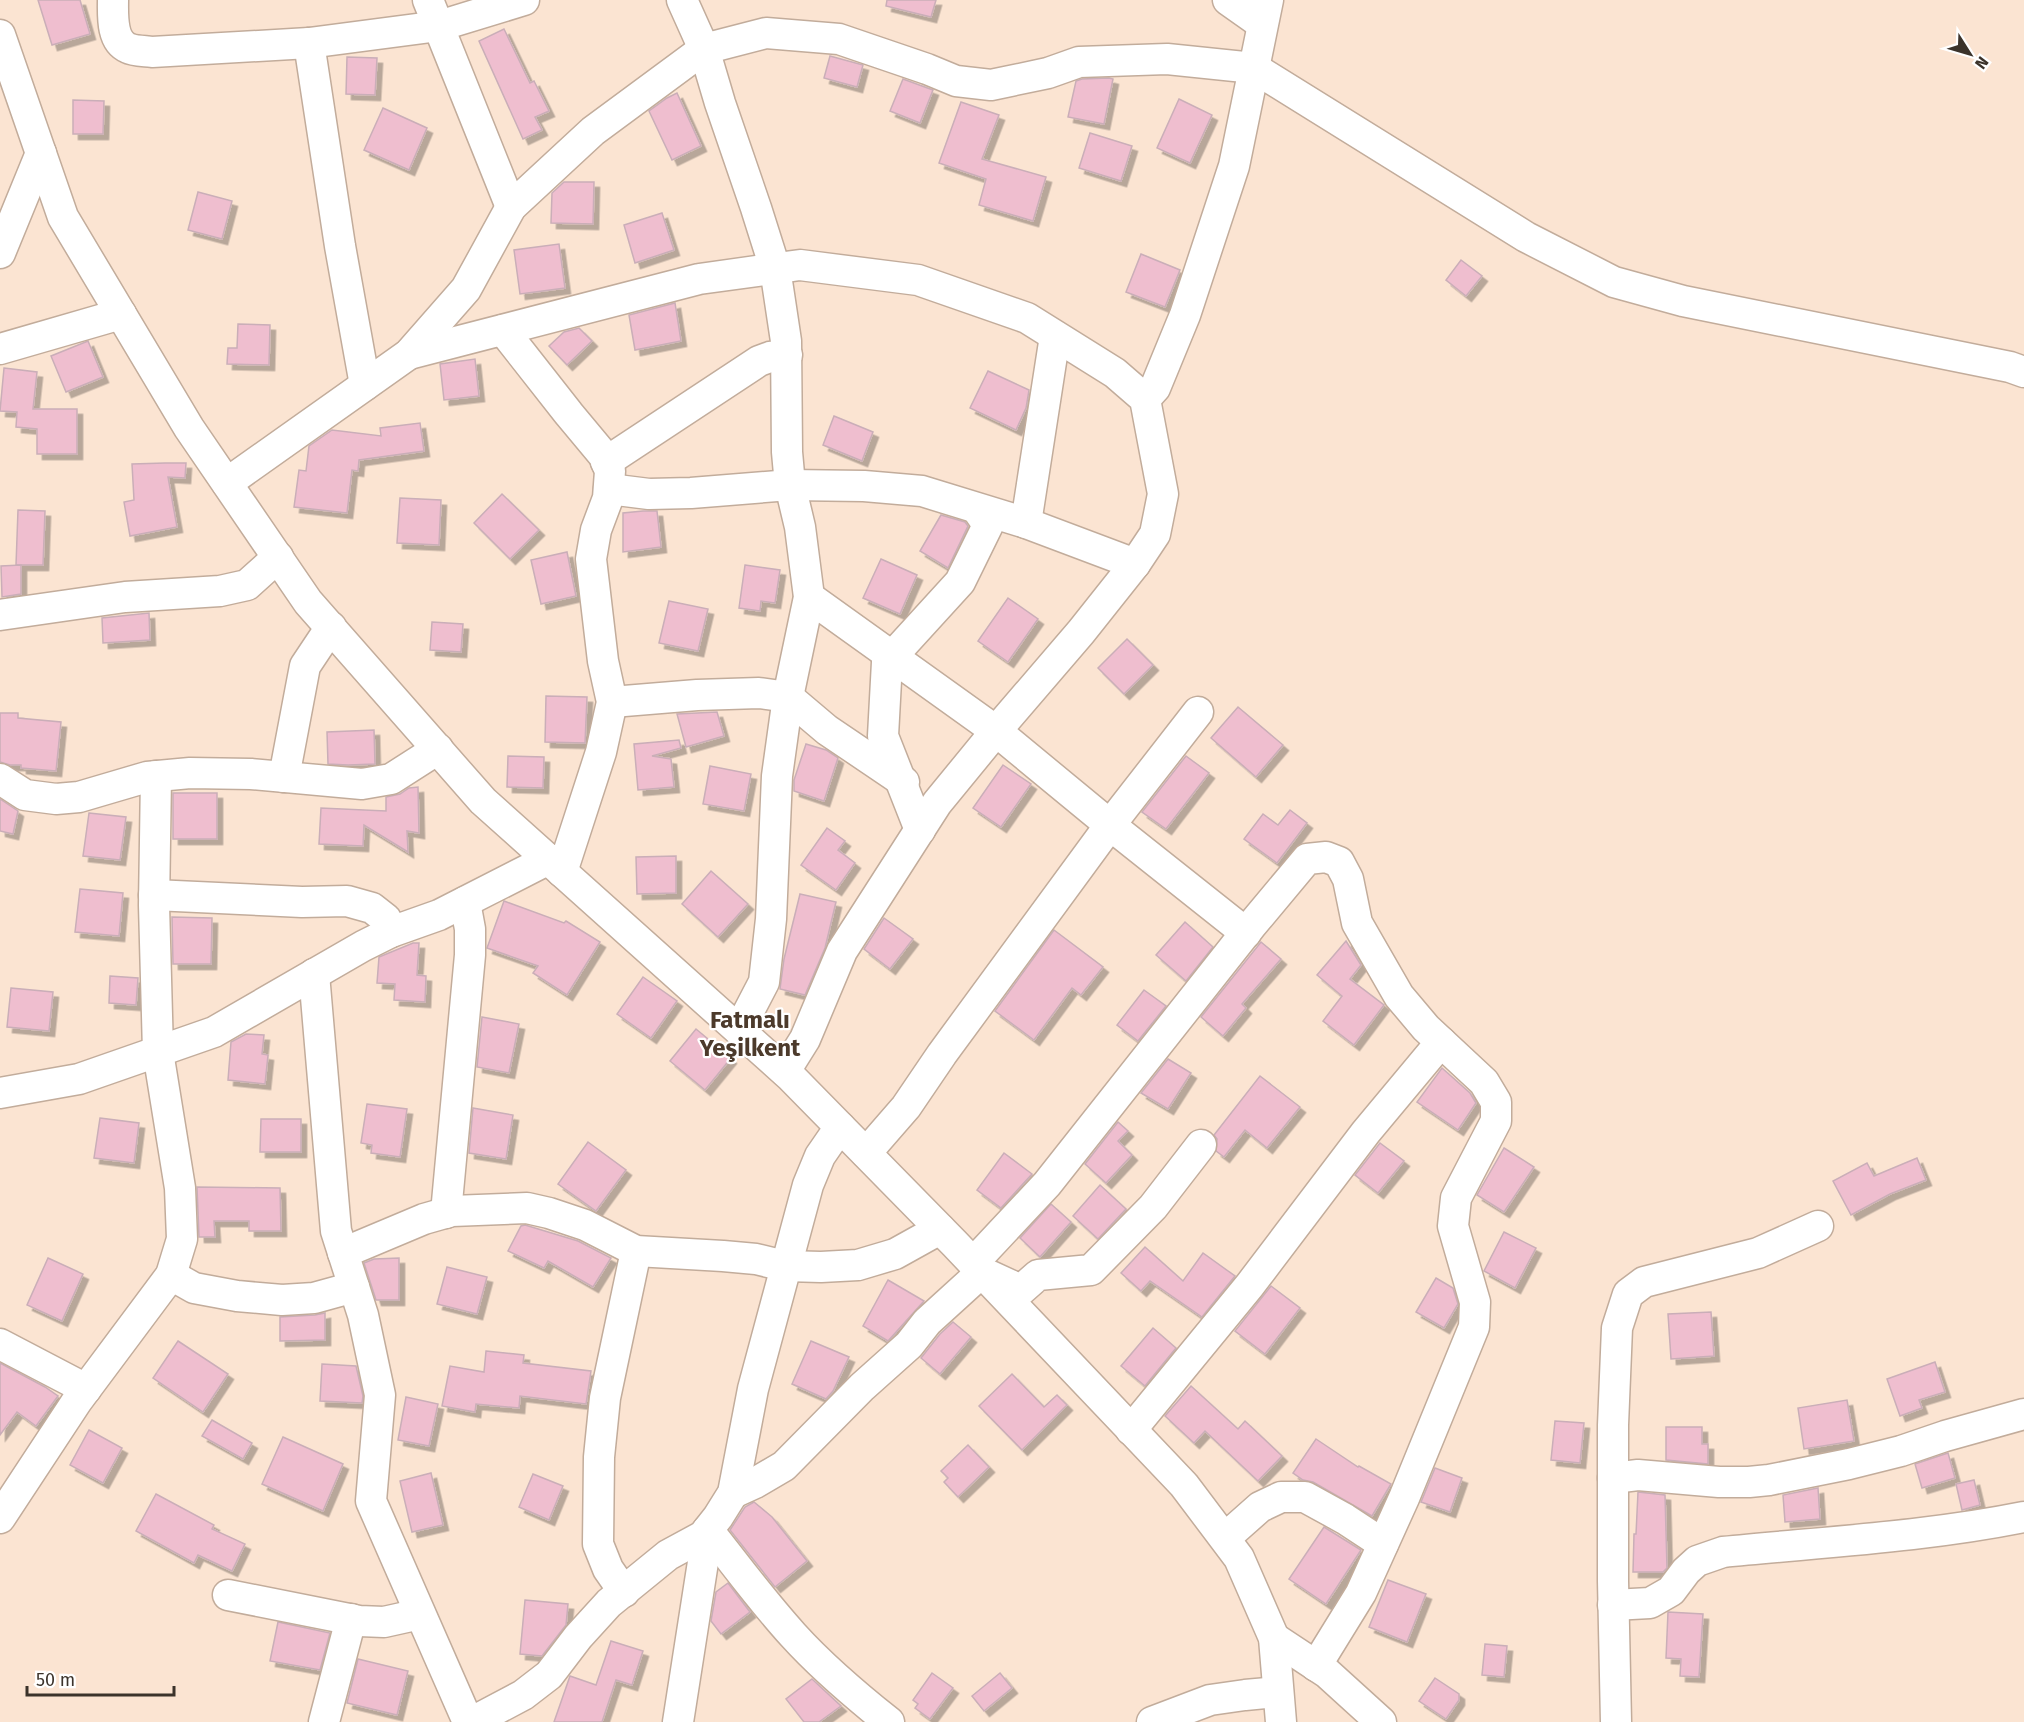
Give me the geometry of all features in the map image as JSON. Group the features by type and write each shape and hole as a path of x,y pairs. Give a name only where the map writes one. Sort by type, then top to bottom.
{"street":[{"path":"113,0 113,18 118,40 128,49 152,52 309,44 433,13 524,0"},
{"path":"682,0 704,49 775,268 787,355 787,452 790,485 800,527 809,597 788,697 777,776 771,919 764,982 739,1030"},
{"path":"1145,399 1155,388 1185,315 1234,166 1265,12 1228,0"},
{"path":"433,13 511,207"},
{"path":"227,483 409,354 466,289 511,207 593,131 704,49 766,33 839,39 956,81 991,85 1048,73 1079,62 1167,59 1254,68 1526,237 1614,282 1683,301 2010,367 2024,372"},
{"path":"0,35 63,217 189,428 308,602 483,801 785,1071 940,1229 1184,1485 1239,1558 1274,1638 1281,1722"},
{"path":"309,44 340,246 365,385"},
{"path":"0,253 41,153"},
{"path":"409,354 699,279 800,265 918,280 1027,318 1115,373 1145,399 1163,494 1155,534 1135,564 1081,632 996,730 937,803 842,951 805,1040 785,1071"},
{"path":"8,341 121,314"},
{"path":"0,1093 79,1079 214,1032 391,932 439,915 465,902 556,866 602,752 612,702 603,661 591,560 596,530 608,498 607,476 604,456 502,330"},
{"path":"1026,523 1054,336"},
{"path":"607,476 759,362 770,357 787,355"},
{"path":"607,476 649,494 790,485 864,486 922,491 1026,523 1135,564"},
{"path":"920,830 883,736 887,662 960,582 988,525 977,509"},
{"path":"0,615 125,597 220,591 248,585 278,556"},
{"path":"809,597 996,730 1110,825 1246,933"},
{"path":"284,777 305,666 331,627"},
{"path":"612,702 759,693 788,697 827,730 937,803"},
{"path":"866,1153 906,1107 942,1054 1110,825 1198,712"},
{"path":"0,779 25,795 56,799 79,797 147,777 190,773 251,774 362,784 391,779 438,749"},
{"path":"0,1518 86,1389 171,1275 182,1239 180,1188 158,1052 154,895 156,776"},
{"path":"733,1493 784,1466 862,1387 909,1345 1047,1184 1307,859 1326,857 1339,862 1348,879 1357,922 1399,996 1426,1028 1484,1082 1496,1102 1496,1121 1456,1197 1453,1226 1475,1302 1474,1327 1404,1498 1361,1593 1316,1666"},
{"path":"154,895 302,902 347,901 372,908 386,919 391,932"},
{"path":"446,1213 470,955 470,929 465,902"},
{"path":"314,974 336,1232 363,1316 380,1395 371,1501 468,1722"},
{"path":"1131,1430 1250,1285 1366,1132 1441,1042"},
{"path":"472,1722 523,1695 549,1676 578,1637 609,1603 668,1555 703,1536 733,1493 753,1389 808,1185 820,1156 840,1126"},
{"path":"977,1268 1021,1290 1038,1275 1091,1270 1154,1207 1201,1145"},
{"path":"343,1253 424,1219 446,1213 527,1208 585,1225 636,1251 745,1258 785,1266 858,1265 895,1254 940,1229"},
{"path":"1616,1722 1613,1605 1613,1425 1617,1329 1628,1294 1644,1282 1758,1253 1818,1226"},
{"path":"624,1592 608,1569 598,1544 599,1457 605,1398 636,1251"},
{"path":"171,1275 194,1288 237,1296 282,1300 314,1298 354,1287"},
{"path":"0,1344 86,1389"},
{"path":"1613,1478 1638,1475 1719,1482 1770,1480 1901,1451 2024,1414"},
{"path":"1225,1538 1260,1507 1281,1497 1305,1497 1345,1519 1383,1544"},
{"path":"1613,1605 1650,1603 1671,1591 1697,1561 1723,1552 1815,1542 1916,1535 2024,1517"},
{"path":"678,1722 708,1530"},
{"path":"708,1530 795,1637 834,1676 889,1722"},
{"path":"228,1595 351,1619 384,1622 420,1614"},
{"path":"324,1722 351,1619"},
{"path":"1274,1638 1316,1666 1381,1722"},
{"path":"1152,1722 1210,1700 1278,1692"}],"building":[{"path":"38,0 80,0 90,34 52,45"},
{"path":"887,0 936,0 931,17 886,6"},
{"path":"504,29 530,83 534,81 549,111 535,117 542,130 523,139 479,41"},
{"path":"830,56 863,65 857,87 824,78"},
{"path":"347,57 377,58 375,95 346,94"},
{"path":"903,79 933,90 920,123 890,111"},
{"path":"1113,79 1104,124 1068,117 1076,81"},
{"path":"677,93 701,146 672,160 649,111"},
{"path":"1179,99 1212,115 1190,163 1157,148"},
{"path":"73,100 104,101 103,134 73,134"},
{"path":"961,102 999,115 982,159 1046,177 1033,221 979,205 986,179 939,163"},
{"path":"383,108 427,128 409,170 364,150"},
{"path":"1090,133 1132,146 1121,181 1079,168"},
{"path":"564,182 594,182 593,224 551,223 552,193"},
{"path":"198,192 232,201 222,239 188,230"},
{"path":"662,213 674,250 635,263 624,225"},
{"path":"559,244 565,288 520,294 514,250"},
{"path":"1141,254 1180,270 1165,307 1126,292"},
{"path":"1461,260 1482,276 1466,296 1446,280"},
{"path":"675,303 681,341 635,350 629,315"},
{"path":"238,324 270,325 269,365 227,364 228,348 237,348"},
{"path":"579,328 592,341 567,365 549,346 564,332"},
{"path":"88,341 103,377 66,392 51,356"},
{"path":"475,359 479,396 444,400 440,364"},
{"path":"4,368 37,372 33,409 77,409 77,454 37,454 37,429 16,427 17,412 0,411"},
{"path":"988,371 1029,390 1026,408 1016,430 970,408"},
{"path":"834,416 873,432 862,461 823,445"},
{"path":"420,423 424,451 359,460 358,471 352,470 347,513 294,507 299,470 306,471 309,446 332,430 381,436 380,428"},
{"path":"186,463 185,478 168,477 177,527 130,536 124,502 134,500 132,464"},
{"path":"502,494 539,530 510,559 474,523"},
{"path":"400,498 441,500 439,545 397,543"},
{"path":"18,510 45,511 43,565 16,565"},
{"path":"657,511 661,547 623,552 623,513"},
{"path":"941,515 965,522 968,526 948,568 920,551"},
{"path":"567,552 576,596 541,604 531,560"},
{"path":"881,559 917,575 900,614 863,598"},
{"path":"21,565 21,594 2,597 1,566"},
{"path":"745,565 780,570 775,603 761,601 760,611 739,608"},
{"path":"1008,598 1038,619 1008,662 978,641"},
{"path":"669,601 708,609 698,651 659,643"},
{"path":"149,613 150,640 103,643 102,618"},
{"path":"432,622 463,624 461,652 430,650"},
{"path":"1127,639 1153,665 1124,694 1098,668"},
{"path":"546,696 587,697 585,743 545,742"},
{"path":"1238,707 1283,745 1256,777 1211,738"},
{"path":"717,712 724,736 686,747 677,714"},
{"path":"0,713 18,713 18,718 61,722 56,771 21,768 21,765 0,762"},
{"path":"374,730 375,764 328,764 327,732"},
{"path":"679,740 681,748 652,756 671,759 674,787 638,790 634,744"},
{"path":"806,744 826,750 838,758 824,801 794,791 794,780"},
{"path":"508,756 544,757 543,788 507,787"},
{"path":"1186,756 1209,773 1166,829 1142,812"},
{"path":"1003,765 1031,784 1001,827 973,808"},
{"path":"710,766 751,774 744,811 703,804"},
{"path":"418,787 419,833 407,831 408,852 364,825 363,846 319,844 321,808 386,811 386,797"},
{"path":"173,793 217,793 217,839 173,839"},
{"path":"0,799 18,811 13,834 0,831"},
{"path":"1290,810 1307,823 1277,863 1244,839 1263,814 1278,825"},
{"path":"89,813 126,817 120,860 83,856"},
{"path":"827,828 845,841 838,850 855,863 836,890 801,865"},
{"path":"676,856 676,893 637,894 636,857"},
{"path":"711,871 748,904 718,937 682,904"},
{"path":"80,889 123,893 119,936 75,932"},
{"path":"800,894 836,902 825,948 805,995 780,989 784,959"},
{"path":"504,901 564,923 566,921 600,942 567,995 533,973 538,966 487,948"},
{"path":"172,917 212,918 211,964 173,964"},
{"path":"884,918 913,939 890,969 864,949"},
{"path":"1185,922 1213,947 1186,981 1156,955"},
{"path":"1054,930 1103,967 1081,995 1072,988 1034,1040 995,1011"},
{"path":"1346,941 1361,965 1350,979 1384,1005 1354,1045 1323,1021 1342,996 1317,975"},
{"path":"1261,942 1281,959 1242,1004 1246,1008 1223,1036 1201,1017"},
{"path":"413,943 419,943 417,975 426,976 425,1002 394,1000 395,984 377,983 379,957"},
{"path":"110,976 138,978 136,1005 109,1003"},
{"path":"643,977 677,1001 651,1038 617,1014"},
{"path":"11,988 53,992 49,1031 7,1027"},
{"path":"1144,990 1166,1006 1138,1041 1117,1025"},
{"path":"482,1017 519,1024 509,1073 477,1067"},
{"path":"696,1029 731,1058 705,1090 670,1061"},
{"path":"246,1034 264,1035 262,1054 268,1055 265,1084 228,1080 231,1042"},
{"path":"1168,1059 1191,1073 1168,1109 1141,1093"},
{"path":"1442,1068 1470,1093 1476,1103 1458,1130 1417,1102"},
{"path":"1260,1076 1300,1107 1267,1148 1245,1130 1224,1157 1216,1151 1217,1139 1214,1135"},
{"path":"367,1104 407,1109 400,1157 371,1153 372,1145 361,1143"},
{"path":"473,1108 513,1115 506,1159 469,1153"},
{"path":"100,1118 139,1123 134,1163 94,1158"},
{"path":"261,1119 301,1119 301,1152 260,1152"},
{"path":"1118,1122 1128,1131 1118,1141 1132,1155 1106,1183 1085,1164"},
{"path":"588,1142 626,1170 596,1211 558,1184"},
{"path":"1380,1143 1404,1161 1378,1193 1355,1175"},
{"path":"1504,1148 1534,1167 1504,1212 1477,1195"},
{"path":"1004,1153 1032,1174 1001,1208 977,1190"},
{"path":"1917,1158 1926,1180 1890,1194 1851,1215 1833,1181 1867,1163 1874,1176"},
{"path":"1100,1185 1126,1209 1098,1239 1073,1216"},
{"path":"197,1187 280,1188 281,1231 249,1231 249,1221 214,1221 215,1237 199,1237"},
{"path":"1051,1204 1071,1222 1040,1257 1020,1238"},
{"path":"525,1225 578,1241 611,1258 593,1287 548,1261 544,1268 508,1251 521,1226"},
{"path":"1504,1232 1536,1248 1515,1288 1484,1271"},
{"path":"1145,1247 1183,1281 1203,1253 1235,1276 1202,1317 1150,1281 1141,1291 1121,1273"},
{"path":"48,1258 83,1274 62,1321 27,1305"},
{"path":"399,1258 399,1300 376,1300 364,1263 374,1259"},
{"path":"447,1267 487,1277 477,1314 437,1304"},
{"path":"1436,1278 1453,1288 1458,1304 1444,1328 1416,1312"},
{"path":"888,1280 924,1301 888,1341 863,1326"},
{"path":"1271,1286 1300,1308 1265,1354 1235,1331"},
{"path":"1711,1312 1714,1356 1671,1359 1668,1314"},
{"path":"325,1313 325,1340 280,1341 280,1317"},
{"path":"953,1322 971,1337 940,1374 921,1358"},
{"path":"1153,1328 1176,1348 1145,1386 1121,1366"},
{"path":"178,1341 228,1374 203,1412 153,1378"},
{"path":"811,1341 849,1357 833,1391 826,1399 792,1384"},
{"path":"486,1351 524,1355 523,1363 591,1371 586,1404 520,1396 519,1408 476,1404 475,1412 442,1406 450,1366 484,1372"},
{"path":"1935,1362 1945,1392 1919,1400 1922,1408 1900,1416 1887,1379"},
{"path":"0,1363 58,1396 36,1426 17,1412 0,1435"},
{"path":"322,1364 356,1366 363,1396 362,1403 320,1401"},
{"path":"1012,1374 1044,1407 1057,1395 1067,1405 1022,1450 979,1406"},
{"path":"1191,1386 1238,1429 1245,1421 1282,1456 1258,1481 1205,1431 1194,1443 1165,1416"},
{"path":"406,1397 438,1404 429,1446 398,1440"},
{"path":"1847,1400 1854,1441 1804,1449 1798,1408"},
{"path":"212,1420 252,1443 243,1459 202,1436"},
{"path":"1555,1421 1584,1423 1580,1463 1551,1460"},
{"path":"1666,1427 1702,1427 1702,1444 1708,1444 1708,1464 1666,1460"},
{"path":"89,1430 122,1448 103,1483 70,1465"},
{"path":"283,1437 343,1464 323,1511 262,1484"},
{"path":"1316,1439 1358,1467 1391,1484 1372,1516 1293,1473"},
{"path":"968,1445 989,1467 958,1497 944,1482 948,1478 941,1471"},
{"path":"1948,1453 1955,1478 1922,1488 1915,1464"},
{"path":"1435,1468 1462,1478 1450,1512 1421,1502"},
{"path":"431,1473 443,1525 412,1532 400,1481"},
{"path":"533,1474 563,1486 549,1520 519,1507"},
{"path":"1974,1480 1980,1505 1962,1510 1956,1484"},
{"path":"1818,1488 1820,1519 1785,1522 1783,1495"},
{"path":"1638,1492 1665,1495 1667,1568 1663,1572 1633,1572"},
{"path":"156,1494 214,1525 212,1529 245,1544 232,1571 198,1555 194,1563 136,1531"},
{"path":"754,1502 772,1517 807,1561 775,1587 730,1530 745,1507"},
{"path":"1324,1527 1361,1550 1326,1604 1289,1579"},
{"path":"1388,1580 1426,1594 1407,1642 1369,1627"},
{"path":"728,1583 750,1612 721,1634 711,1621 716,1592"},
{"path":"525,1600 568,1604 566,1625 542,1656 520,1654"},
{"path":"1668,1612 1703,1614 1699,1677 1680,1676 1681,1659 1666,1658"},
{"path":"278,1622 330,1633 320,1670 270,1661"},
{"path":"611,1641 643,1651 632,1685 616,1680 602,1722 554,1722 570,1676 596,1685"},
{"path":"1485,1644 1507,1646 1504,1677 1482,1675"},
{"path":"358,1659 408,1671 397,1715 347,1703"},
{"path":"932,1673 953,1688 930,1719 915,1708 918,1704 913,1700"},
{"path":"1000,1673 1012,1688 984,1711 972,1696"},
{"path":"1435,1678 1459,1694 1459,1700 1446,1719 1419,1701"},
{"path":"812,1679 841,1706 819,1722 804,1722 786,1699"}],"district":[{"name":"Fatmalı Yeşilkent","path":"750,1034"}]}
